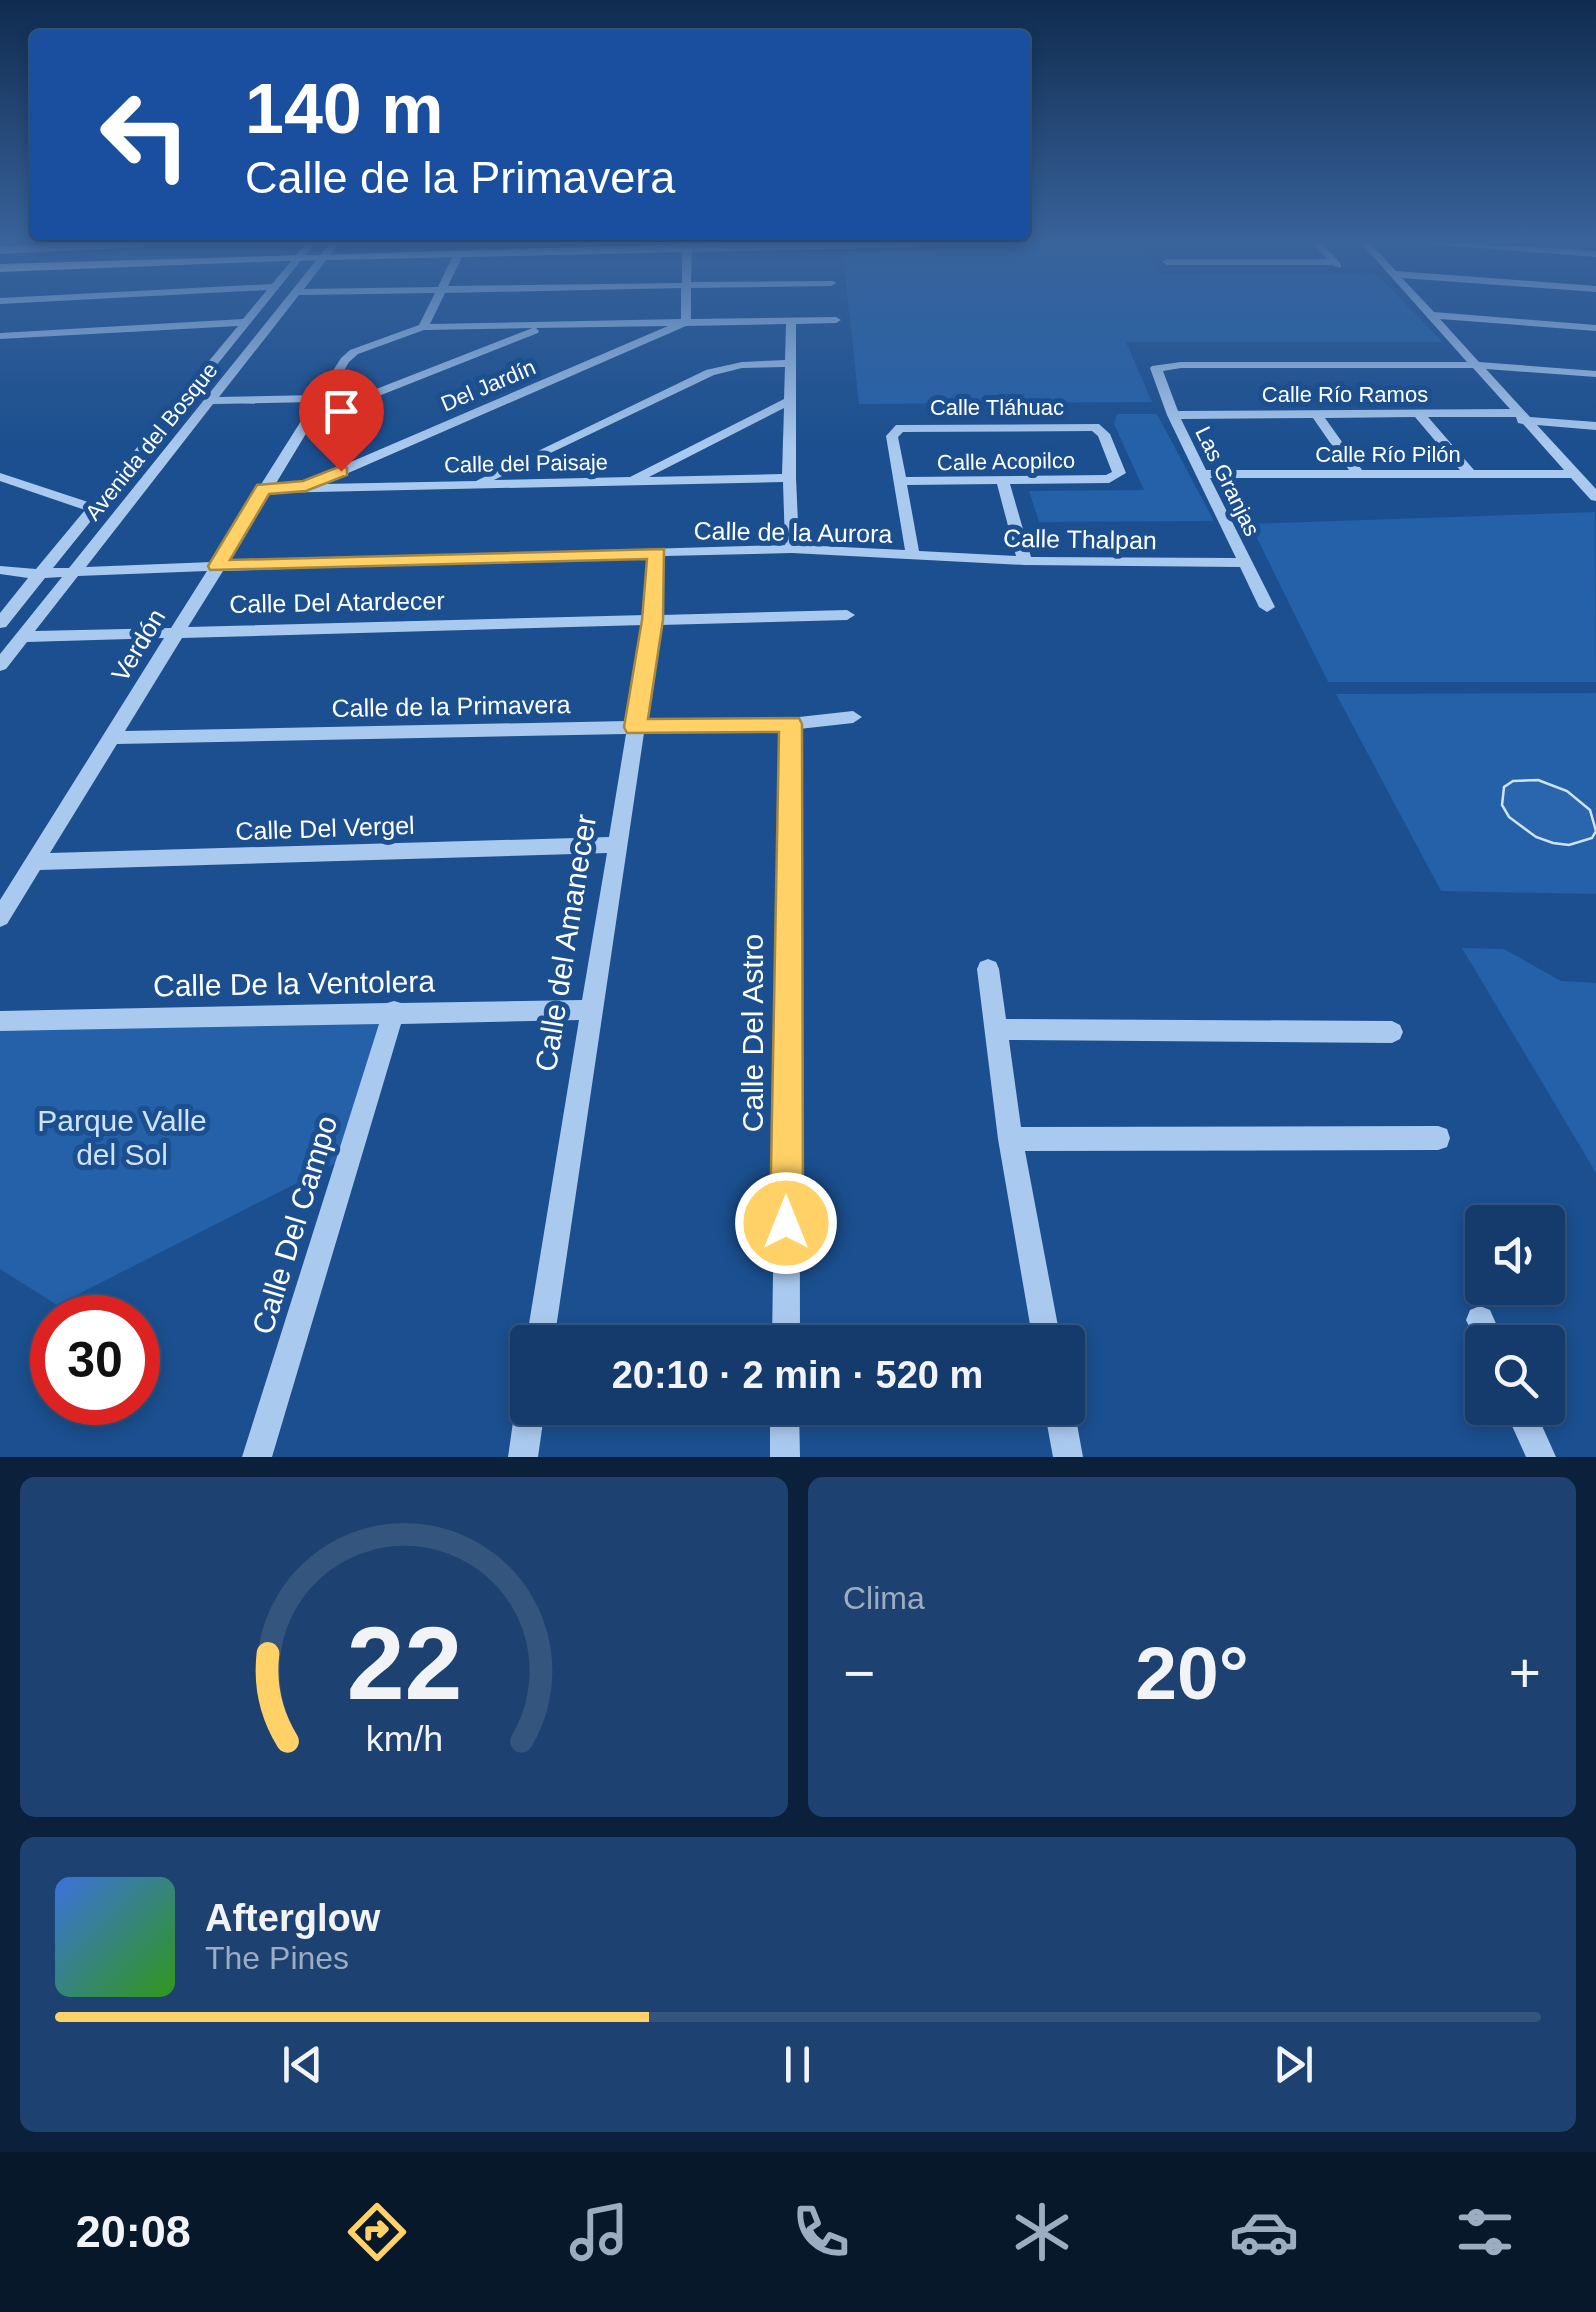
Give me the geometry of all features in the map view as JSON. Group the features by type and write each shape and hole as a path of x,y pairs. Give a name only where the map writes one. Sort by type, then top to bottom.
{"street":[{"name":"Avenida del Bosque","path":"0,623 255,311"},
{"name":"Avenida del Bosque","path":"0,665 282,311"},
{"path":"431,311 423,327 836,320"},
{"path":"686,311 686,322"},
{"path":"1426,311 1596,498"},
{"path":"1430,315 1596,328"},
{"path":"790,321 788,478 792,549"},
{"path":"0,336 246,322"},
{"name":"Del Jardín","path":"306,486 686,322"},
{"path":"306,420 547,326"},
{"name":"Verdón","path":"0,918 348,356 423,327"},
{"path":"477,483 710,372 742,365 791,364"},
{"name":"Las Granjas","path":"1267,606 1155,373 1163,366 1181,365 1476,365"},
{"path":"1476,365 1596,374"},
{"path":"209,401 320,398"},
{"path":"630,482 789,401"},
{"path":"1419,414 1470,474"},
{"name":"Calle Río Ramos","path":"1173,416 1419,414 1520,417 1596,426"},
{"path":"1317,415 1358,474"},
{"name":"Calle Tláhuac","path":"902,482 892,436 900,428 930,427 1086,426 1104,434 1119,474 1109,479"},
{"name":"Calle Río Pilón","path":"1204,474 1573,474"},
{"path":"0,476 92,508"},
{"name":"Calle del Paisaje","path":"264,489 788,478"},
{"name":"Calle Acopilco","path":"902,482 1109,479"},
{"path":"1002,481 1024,562"},
{"path":"902,482 913,556"},
{"name":"Calle de la Aurora","path":"0,570 40,574 792,549 913,556"},
{"name":"Calle del Amanecer","path":"543,1325 652,620 657,554"},
{"name":"Calle Thalpan","path":"913,556 1024,562 1246,563"},
{"name":"Calle Del Atardecer","path":"22,637 847,616"},
{"name":"Calle de la Primavera","path":"112,738 790,724 853,717"},
{"name":"Calle Del Astro","path":"786,1325 790,724"},
{"name":"Calle Del Vergel","path":"33,862 618,845"},
{"path":"988,970 1010,1139 1044,1325"},
{"name":"Calle De la Ventolera","path":"0,1021 590,1010"},
{"name":"Calle Del Campo","path":"257,1457 394,1011"},
{"path":"998,1029 1392,1032"},
{"path":"1010,1139 1438,1138"},
{"path":"523,1457 528,1425"},
{"path":"785,1457 786,1425"},
{"path":"1062,1425 1068,1457"},
{"path":"1527,1425 1541,1457"}],"green space":[{"path":"849,311 1412,311 1443,342 1126,342 1152,402 859,404"},
{"path":"1117,414 1157,414 1214,521 1039,522 1029,491 1144,490 1114,424"},
{"path":"1595,512 1596,682 1328,682 1250,524"},
{"path":"1596,693 1596,894 1441,891 1336,694"},
{"path":"1462,948 1504,949 1561,981 1596,983 1596,1173"},
{"name":"Parque Valle del Sol","path":"394,1011 350,1156 77,1295 41,1295 0,1269 0,1021"}],"building":[{"path":"1538,780 1567,791 1590,810 1596,831 1592,838 1569,845 1553,843 1536,837 1509,817 1502,805 1504,787 1513,781"}],"route":[{"path":"341,471 306,486 264,489 217,566 657,554 636,727 790,724 786,1223"}]}
